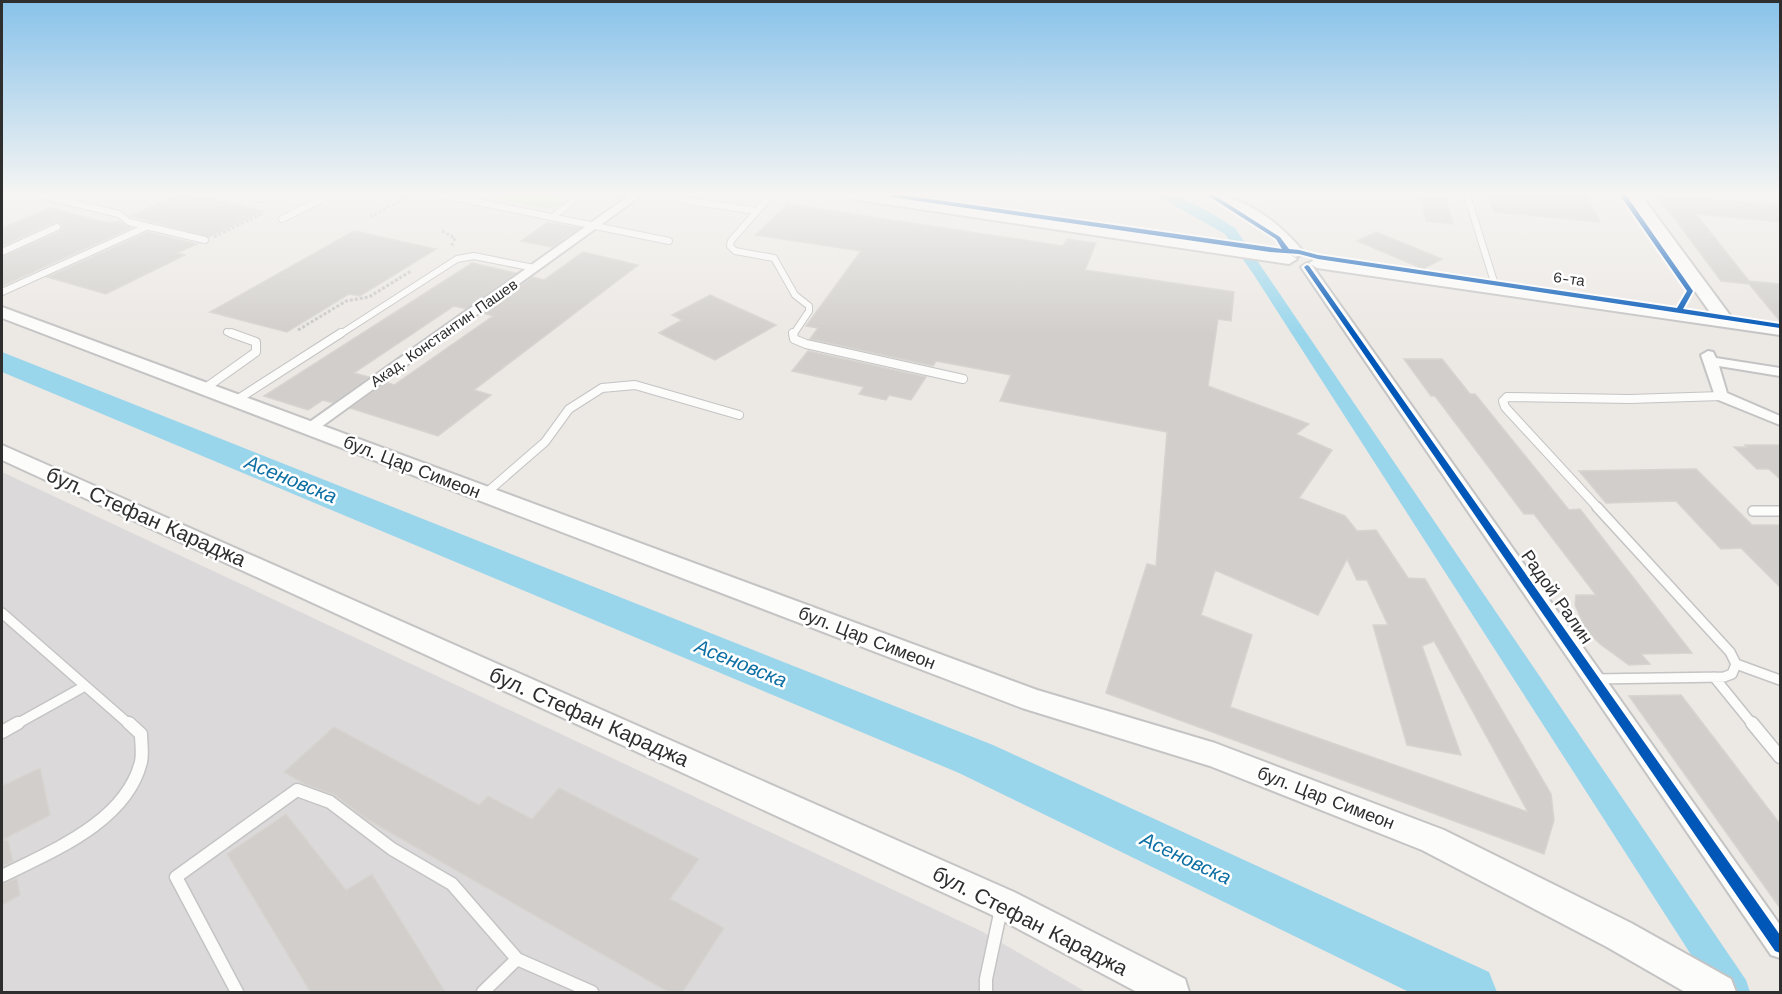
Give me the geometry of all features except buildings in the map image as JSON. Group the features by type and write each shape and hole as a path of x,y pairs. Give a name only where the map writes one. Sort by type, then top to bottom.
{"main road":[{"path":"1175,241 1780,330"},
{"path":"1668,241 1726,322"},
{"name":"бул. Цар Симеон","path":"2,312 1032,700 1215,755 1433,840 1619,935 1718,993"},
{"name":"бул. Стефан Караджа","path":"2,452 1002,903 1173,993"}],"street":[{"name":"Акад. Константин Пашев","path":"309,429 571,241"},
{"name":"Радой Ралин","path":"1287,241 1297,260 1780,946"},
{"path":"1780,372 1709,358 1721,396 1780,421"}],"lane":[{"path":"2,252 25,241"},
{"path":"2,292 112,241"},
{"path":"731,241 730,246 735,250 774,258 795,295 809,306 809,311 793,333 797,341 963,379"},
{"path":"1481,241 1496,288"},
{"path":"235,400 458,259 474,256 534,268"},
{"path":"204,389 256,352 256,342 227,332"},
{"path":"485,495 544,442 569,409 602,388 635,385 739,415"},
{"path":"1721,396 1630,399 1516,396 1507,397 1503,401 1505,407 1730,652 1736,664 1780,680"},
{"path":"1753,511 1780,510"},
{"path":"2,612 141,734 144,751 139,771 126,794 104,816 76,837 2,876"},
{"path":"1594,679 1714,677 1732,674 1736,664"},
{"path":"1714,677 1780,757"},
{"path":"2,732 86,686"},
{"path":"237,993 176,877 297,790 330,802 392,849 452,884 517,959 592,993"},
{"path":"986,993 986,979 1002,903"},
{"path":"483,993 517,959"}],"path":[{"path":"451,247 453,241"},
{"path":"298,330 346,301 369,297 420,265"}],"shaded area":[{"path":"2,472 981,931 1086,992 2,992"}],"waterway":[{"path":"1237,241 1734,992"},
{"name":"Асеновска","path":"2,361 976,759 1469,992"}],"cycle path":[{"name":"6-та","path":"1211,241 1299,252 1318,257 1780,326"},
{"path":"1280,241 1287,251"},
{"path":"1655,241 1690,291 1679,311"},
{"path":"1307,267 1780,946"}]}
